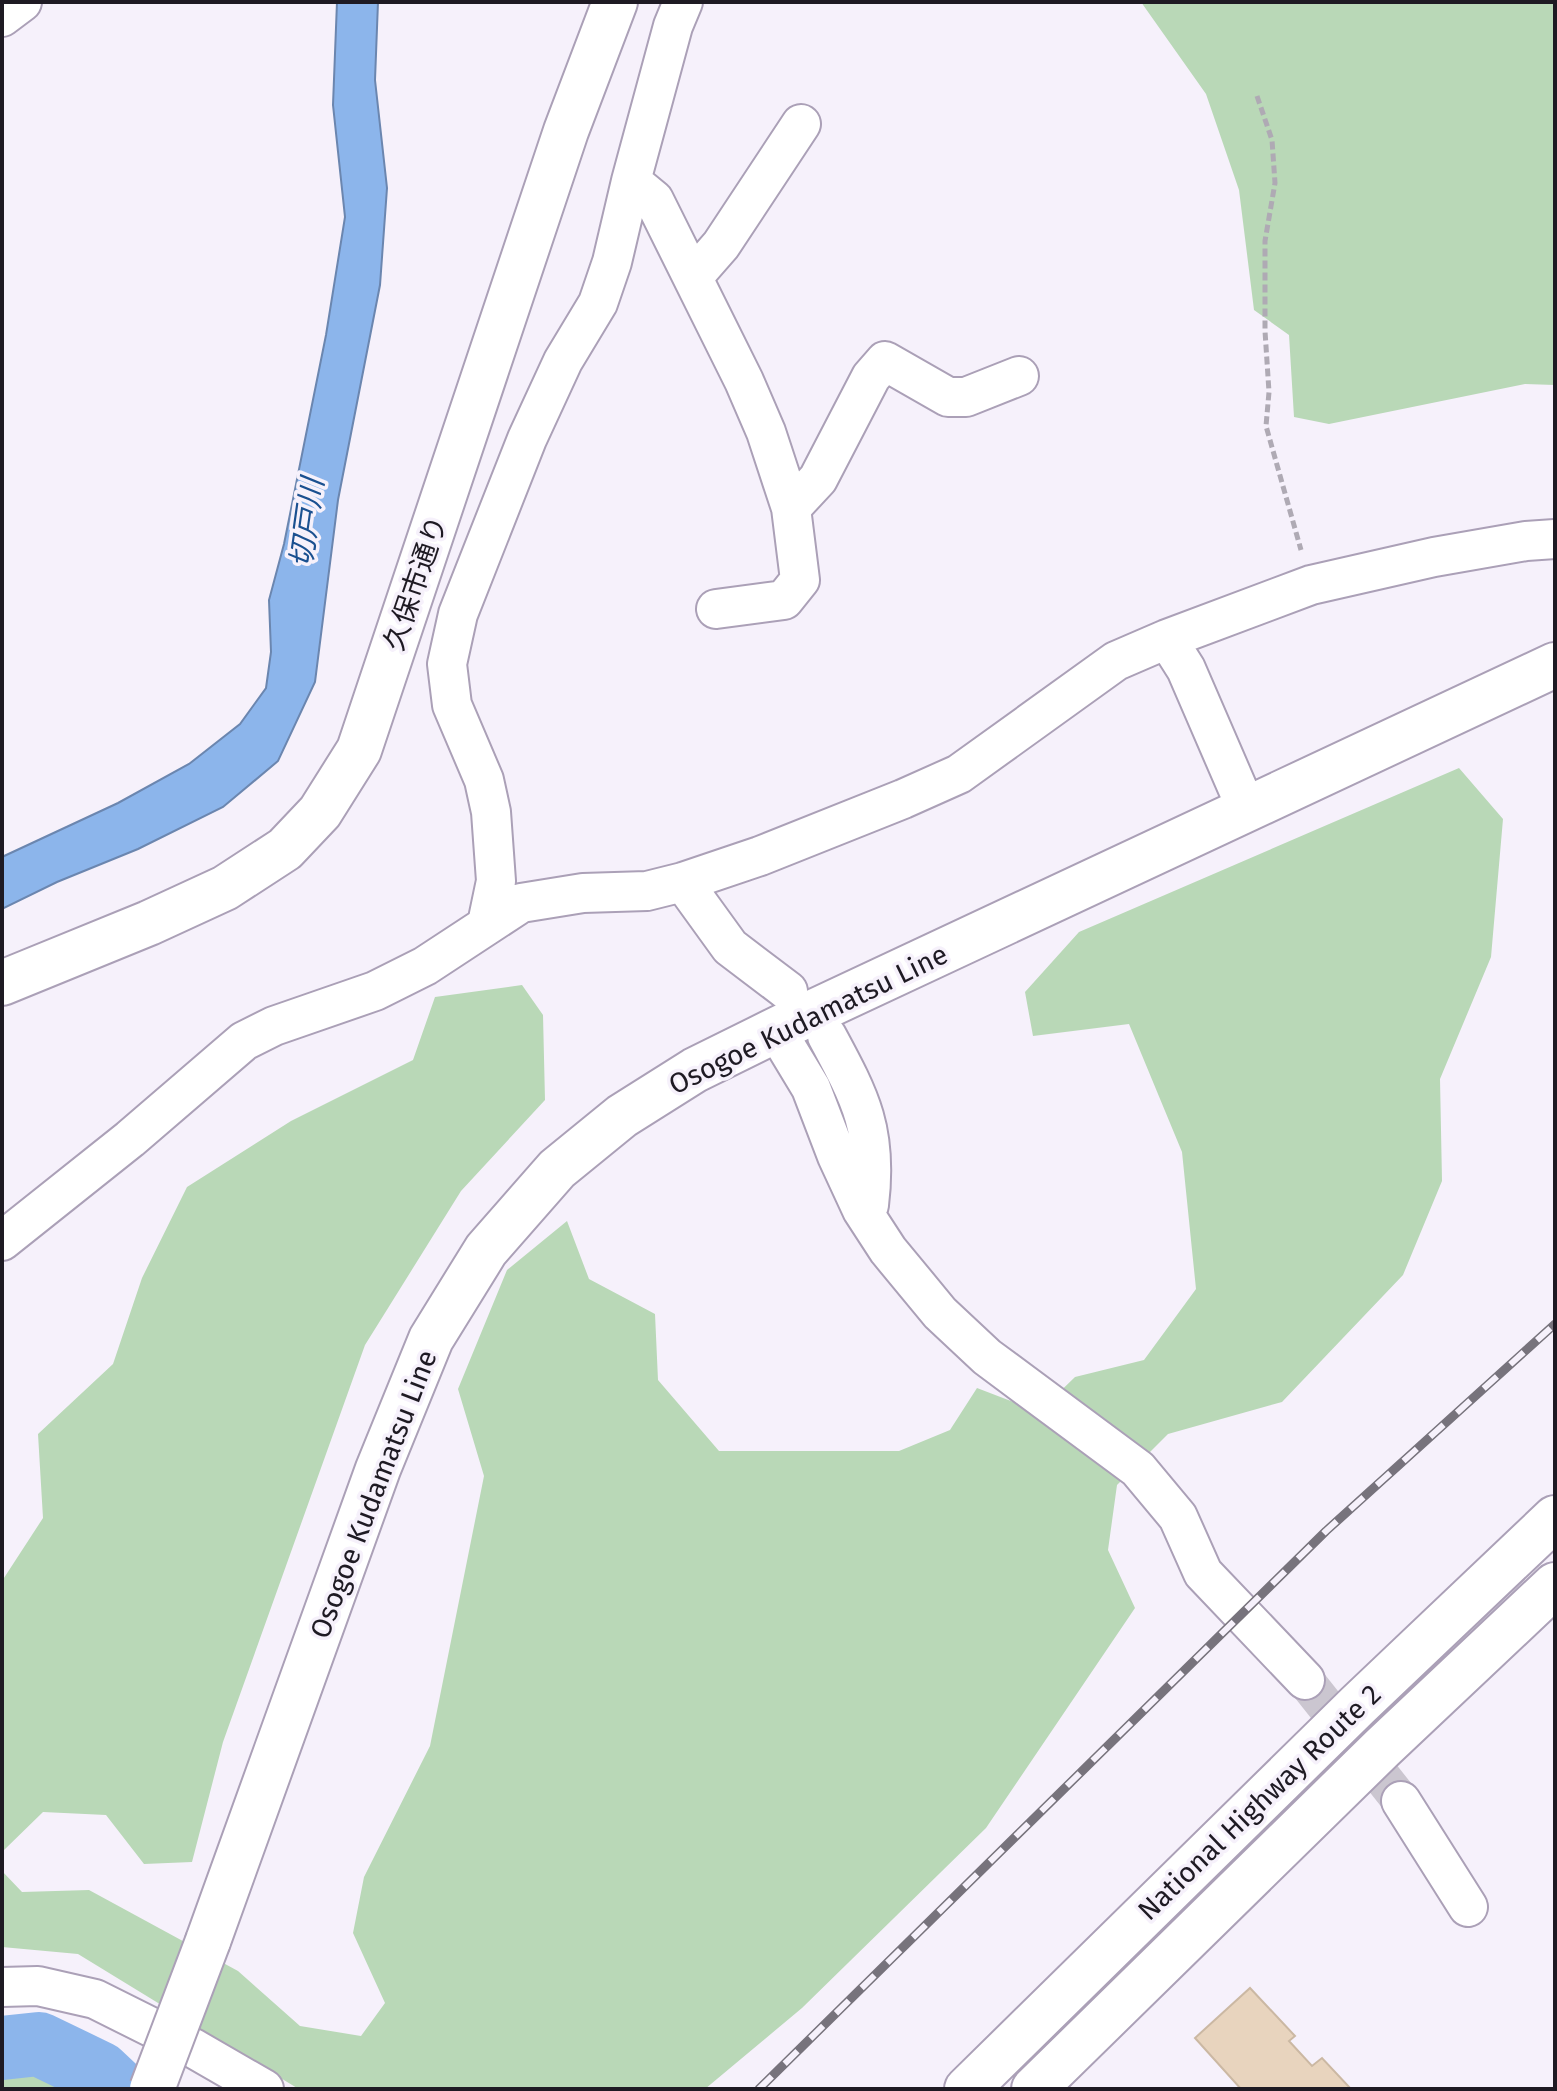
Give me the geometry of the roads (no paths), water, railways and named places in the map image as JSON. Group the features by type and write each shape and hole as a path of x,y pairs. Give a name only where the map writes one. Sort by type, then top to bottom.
{"main road":[{"name":"久保市通り","path":"2,983 149,923 237,880 285,849 320,812 359,750 566,131 615,2"},
{"name":"Osogoe Kudamatsu Line","path":"152,2089 378,1469 431,1339 486,1250 557,1169 622,1116 782,1011 1247,810 1555,665"},
{"name":"National Highway Route 2","path":"967,2089 1357,1706 1555,1518"},
{"name":"National Highway Route 2","path":"1034,2089 1382,1748 1555,1585"}],"street":[{"path":"2,17 22,2"},
{"path":"487,924 496,881 491,812 484,780 452,705 447,664 458,614 527,439 563,361 598,303 612,262 673,26 683,2"},
{"path":"693,277 721,245 801,124"},
{"path":"631,181 654,200 693,277 766,432 791,508 800,580 784,600 716,609"},
{"path":"791,508 818,479 871,377 885,361 948,397 966,397 1019,376"},
{"path":"2,1241 130,1139 244,1041 274,1026 375,991 425,966 521,903 583,893 647,891 683,882 760,856 903,799 959,774 1116,661 1311,585 1434,557 1555,539"},
{"path":"1167,639 1186,669 1247,810"},
{"path":"683,882 782,1011 837,1156 862,1210 888,1250 940,1313 987,1357 1138,1469 1178,1517 1203,1573 1305,1680"},
{"path":"827,1036 857,1091 870,1132 872,1181 869,1205 862,1210"},
{"path":"1401,1801 1468,1907"},
{"path":"2,1987 38,1986 95,1999 193,2048 264,2089"}],"water":[{"name":"切戸川","path":"337,2 378,2 375,80 387,188 380,285 338,500 315,682 278,761 223,807 138,849 57,882 2,909 2,857 118,803 189,764 240,724 266,688 271,652 269,600 284,544 326,335 345,217 333,105"}],"waterway":[{"path":"2,2048 39,2044 99,2073 116,2089"}],"tunnel":[{"path":"1305,1680 1401,1801"}],"railway":[{"path":"759,2089 1326,1531 1555,1324"}]}
